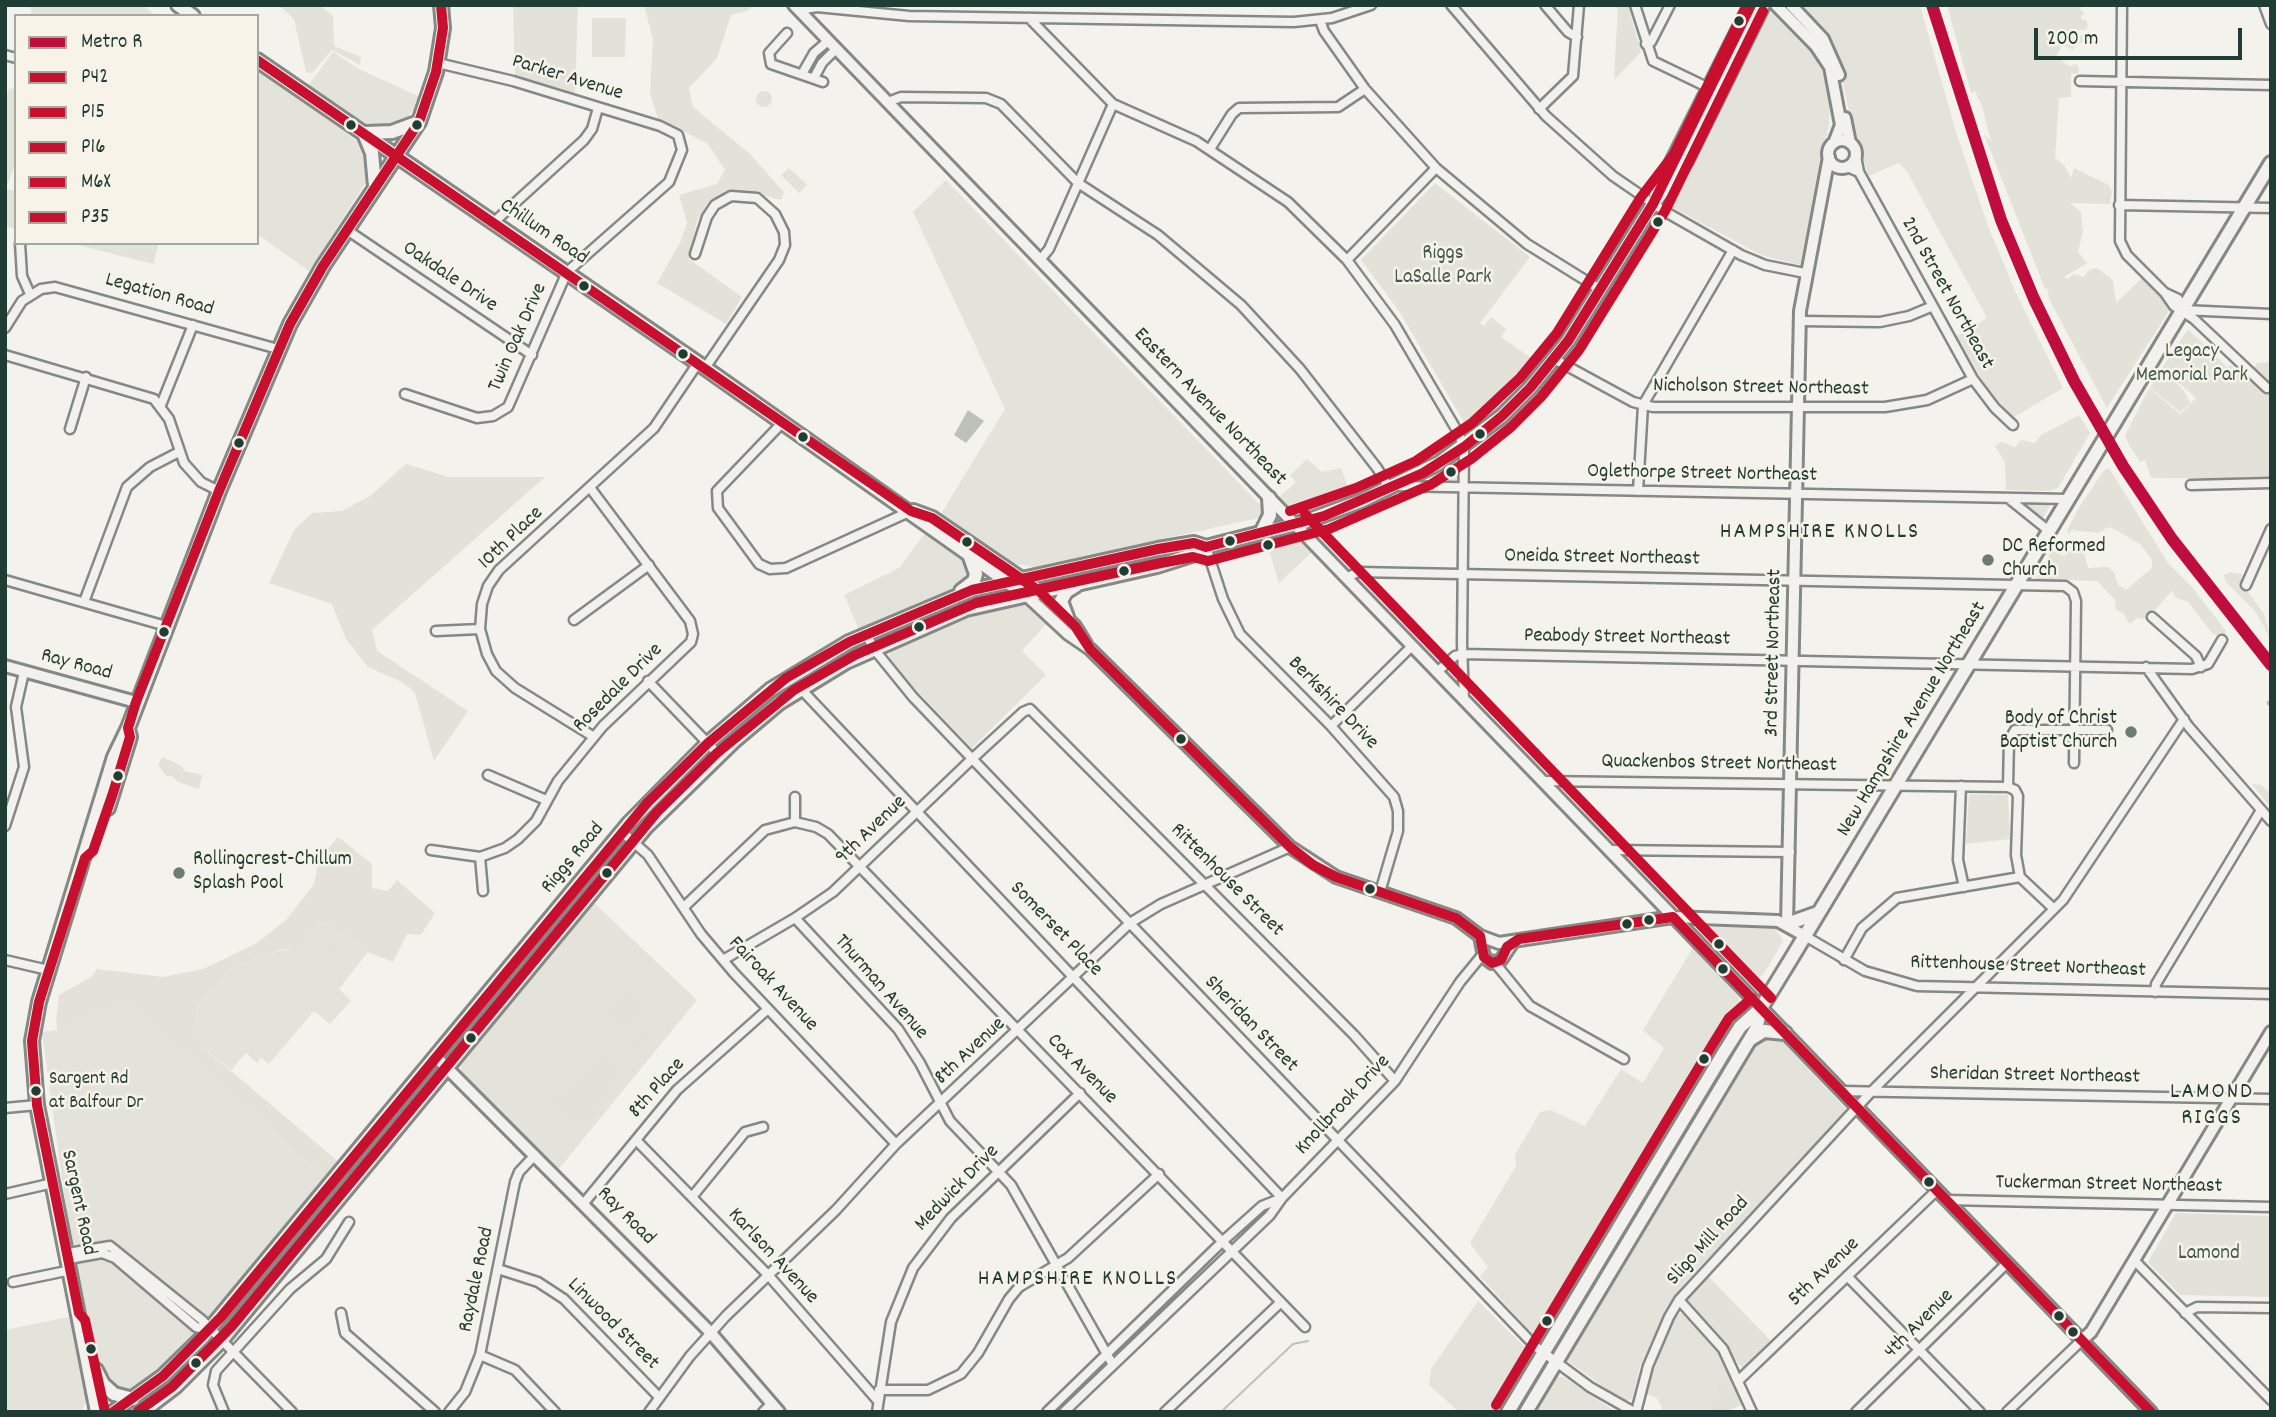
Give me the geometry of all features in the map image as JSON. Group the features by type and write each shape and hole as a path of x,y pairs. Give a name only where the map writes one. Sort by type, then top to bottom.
{"main road":[{"name":"Sargent Road","path":"97,1412 77,1322 79,1313 37,1105 32,1041 48,970 85,858 93,851 113,793 130,737 128,728 136,702 278,349 307,293 419,122 432,89 438,63 443,28 441,5"},
{"path":"1653,204 1656,193 1751,5"},
{"path":"1653,204 1662,197 1686,161 1763,5"},
{"name":"Chillum Road","path":"259,61 911,510 923,523 1025,594"},
{"path":"375,187 372,153 363,133 392,132 419,122"},
{"name":"New Hampshire Avenue Northeast","path":"1752,1024 2271,163"},
{"name":"Riggs Road","path":"142,1412 176,1386 221,1341 633,842 719,755 800,688 874,649 948,615 1025,594 1157,566 1195,554 1206,547 1295,524 1393,488 1464,447 1509,409 1554,359 1601,290 1653,204"},
{"path":"1261,533 1270,515 1269,498"},
{"name":"Chillum Road","path":"911,510 932,518 1039,591"},
{"name":"Riggs Road","path":"113,1412 163,1376 209,1330 622,832 708,743 786,678 866,634 952,597 1006,582 1158,549 1194,543 1206,547"},
{"path":"952,597 974,581 976,567 970,557"},
{"path":"1067,617 1060,601 1066,592 1082,583"},
{"path":"1787,924 1819,913"},
{"path":"1526,1412 1748,1042 1752,1024"},
{"path":"1508,1412 1710,1075 1752,1024"},
{"path":"1748,1042 1764,1031 1785,1032"},
{"name":"Sargent Road","path":"79,1313 85,1320 104,1412"},
{"path":"96,1370 103,1384 114,1394 133,1399"}],"street":[{"path":"797,8 817,7 894,15 1029,13 1294,22 1320,20 1371,5"},
{"path":"1451,5 1539,109 1589,156 1653,204 1733,250 1765,265 1805,273"},
{"path":"1545,5 1568,32 1577,37"},
{"path":"1539,109 1573,76 1579,5"},
{"path":"1635,5 1646,44 1656,63 1709,88"},
{"path":"1646,44 1651,43 1670,5"},
{"path":"1776,5 1816,46 1830,67 1841,125 1829,149 1829,158 1843,168 1859,172"},
{"path":"1791,5 1823,39 1837,65 1850,143 1856,156 1843,168 1827,175"},
{"path":"2122,5 2118,233 2122,248 2165,293 2178,299 2183,310 2267,388"},
{"path":"2264,5 2271,24"},
{"name":"Eastern Avenue Northeast","path":"797,8 2151,1412"},
{"path":"1029,13 1113,104 1210,149 1288,202 1347,260 1395,325 1464,447 1464,700"},
{"path":"1320,20 1324,31 1365,89 1437,169 1519,239 1601,290"},
{"path":"787,33 771,50 769,61 773,66 819,80 822,63 832,45"},
{"path":"802,74 814,53 832,45"},
{"name":"Parker Avenue","path":"438,63 513,81 660,126 674,132 681,139"},
{"path":"2080,82 2271,85"},
{"path":"1210,149 1232,114 1239,108 1338,107 1365,89"},
{"path":"888,102 901,97 996,100 1078,183 1176,248 1241,304 1300,369 1393,488"},
{"path":"1040,260 1048,252 1113,104"},
{"path":"493,223 584,140 592,129 598,107"},
{"name":"Twin Oak Drive","path":"405,394 471,417 493,416 511,404 567,272 670,182 681,154 681,139"},
{"path":"1834,143 1850,143"},
{"name":"2nd Street Northeast","path":"1856,156 1859,172 1973,379 1995,408 2013,425"},
{"name":"3rd Street Northeast","path":"1787,924 1800,321 1805,273 1829,158"},
{"path":"1347,260 1437,169"},
{"name":"10th Place","path":"594,737 500,675 487,654 480,629 485,594 499,570 591,489 662,419 779,260 785,245 784,232 775,214 757,198 731,196 715,205 707,217 695,254"},
{"path":"2119,205 2271,208"},
{"name":"Oakdale Drive","path":"347,230 532,355"},
{"path":"5,328 16,308 30,294 20,263 20,245"},
{"path":"1638,491 1640,416 1643,405 1733,250"},
{"name":"Legation Road","path":"30,294 48,287 68,288 278,349"},
{"path":"1800,321 1880,322 1909,316 1933,306"},
{"path":"2183,310 2271,314"},
{"path":"161,405 193,325"},
{"path":"5,355 143,394 161,405 179,452 195,477 219,491"},
{"name":"Nicholson Street Northeast","path":"1554,359 1643,405 1903,405 1943,394 1973,379"},
{"path":"70,429 86,377"},
{"path":"783,422 717,491 718,508 759,564 770,569 786,568 911,510"},
{"path":"84,602 127,487 150,467 179,452"},
{"path":"2191,485 2271,483"},
{"name":"Oglethorpe Street Northeast","path":"1393,488 2068,499"},
{"name":"Rosedale Drive","path":"480,857 505,848 536,821 546,800 594,737 648,681 688,645 693,634 690,621 591,489"},
{"path":"2008,498 2049,531"},
{"path":"2246,585 2271,529"},
{"name":"Berkshire Drive","path":"1206,547 1223,599 1240,634 1379,778 1396,805 1398,831 1380,892"},
{"path":"573,620 649,565"},
{"name":"Oneida Street Northeast","path":"1346,578 1359,572 2017,584 2069,588 2076,601 2076,665"},
{"path":"5,580 166,626"},
{"name":"Chillum Road","path":"1039,591 1067,617 1090,649 1290,847 1336,877 1456,918 1480,936 1495,955"},
{"name":"Chillum Road","path":"1025,594 1068,634 1090,649"},
{"path":"2152,617 2196,656 2202,667 2208,664 2222,640"},
{"path":"436,631 480,629"},
{"name":"Sheridan Street","path":"866,634 874,649 913,697 1336,1140 1544,1353 1555,1363 1635,1412"},
{"path":"1331,726 1412,646"},
{"path":"1437,672 1455,656 1464,654"},
{"name":"Peabody Street Northeast","path":"1464,654 2202,667"},
{"path":"2074,763 2076,665"},
{"name":"Ray Road","path":"5,666 136,702"},
{"path":"2146,667 2184,719 2271,821"},
{"path":"5,826 24,767 16,707 24,672"},
{"path":"648,681 719,755"},
{"name":"Somerset Place","path":"800,688 1282,1198"},
{"name":"9th Avenue","path":"723,960 795,918 861,867 973,758 1023,712 1030,709"},
{"name":"Rittenhouse Street","path":"1030,709 1395,1081"},
{"name":"Sligo Mill Road","path":"1635,1412 1648,1366 1679,1300 1871,1092 2075,886 2184,719"},
{"path":"2020,877 2017,855 2018,796 2015,790 2008,787 2009,740 2015,730 2107,730"},
{"path":"1906,769 1916,785"},
{"path":"488,775 546,800"},
{"name":"Quackenbos Street Northeast","path":"1542,781 2008,787"},
{"path":"1961,786 1958,860 1964,887"},
{"path":"685,906 759,834 779,824 794,822 795,797"},
{"path":"2155,992 2156,984 2261,810"},
{"name":"Cox Avenue","path":"794,822 816,827 828,834 1305,1327"},
{"name":"Fairoak Avenue","path":"622,832 648,855 685,906 701,934 723,960 896,1144"},
{"name":"8th Avenue","path":"649,1412 710,1332 769,1276 896,1144 1018,1032 1130,923 1151,909 1290,847"},
{"path":"431,850 480,857 483,891"},
{"path":"1609,850 1790,852"},
{"path":"1844,960 1862,928 1897,898 2020,877 2025,878 2054,909"},
{"path":"1623,1059 1530,1006 1495,955 1513,942 1546,934 1673,917"},
{"name":"Rittenhouse Street Northeast","path":"1673,917 1774,920 1787,924 1844,960 1899,983 1973,989 2271,995"},
{"name":"Thurman Avenue","path":"795,918 898,1029 920,1063 939,1105 964,1138 1018,1194 1112,1365"},
{"name":"Knollbrook Drive","path":"1065,1412 1270,1215 1282,1198 1336,1140 1395,1081 1460,982 1475,966 1495,955"},
{"path":"5,960 48,970"},
{"name":"8th Place","path":"584,1203 685,1081 724,1051 768,1009"},
{"path":"2007,1412 2091,1332 2271,1032"},
{"name":"Ray Road","path":"435,1056 710,1332 776,1407"},
{"name":"Sheridan Street Northeast","path":"1841,1091 2271,1099"},
{"name":"Medwick Drive","path":"877,1412 891,1322 913,1268 937,1233 1080,1093"},
{"path":"5,1108 37,1105"},
{"path":"692,1197 745,1132 762,1127"},
{"name":"Karlson Avenue","path":"636,1140 769,1276 878,1401"},
{"name":"Raydale Road","path":"449,1412 465,1392 480,1355 515,1182 519,1172 535,1155"},
{"path":"880,1390 919,1392 954,1379 978,1353 1009,1299 1019,1287 1057,1266 1105,1227 1159,1174"},
{"path":"5,1194 53,1184"},
{"name":"5th Avenue","path":"1738,1381 1937,1190"},
{"name":"Knollbrook Drive","path":"1047,1412 1223,1241 1262,1206 1282,1198"},
{"name":"Tuckerman Street Northeast","path":"1947,1200 2271,1207"},
{"path":"224,1412 213,1385 214,1376 284,1295 326,1259 349,1222"},
{"path":"13,1282 110,1246 202,1320 292,1412"},
{"path":"2134,1260 2271,1400"},
{"name":"4th Avenue","path":"1856,1412 2007,1263"},
{"name":"Linwood Street","path":"498,1269 538,1282 564,1299 659,1397"},
{"path":"1847,1276 1980,1412"},
{"path":"1679,1300 1723,1349 1752,1412"},
{"path":"1165,1412 1280,1301"},
{"path":"2185,1313 2197,1307 2271,1308"},
{"path":"341,1313 345,1333 435,1412"},
{"path":"480,1355 515,1370 555,1412"},
{"path":"764,1412 776,1407"}],"shaded area":[{"path":"31,5 142,5 153,13 152,14 31,14"},
{"path":"1797,5 1920,5 1956,132 1988,226 2016,293 2063,388 2012,418 1984,383 1957,336 1987,318 1906,170 1898,163 1869,176 1853,132 1839,63"},
{"path":"1772,10 1819,60 1830,97 1829,124 1800,265 1761,255 1666,204 1757,31"},
{"path":"333,52 359,69 420,97 406,122 394,129 369,129 307,87"},
{"path":"259,69 364,146 372,173 309,271 259,235"},
{"path":"946,180 1266,511 1259,518 1034,567 1007,563 939,517 1005,409 913,212"},
{"path":"968,410 984,421 966,443 954,435"},
{"path":"1307,459 1322,472 1341,468 1352,498 1295,516 1278,498 1296,482 1290,475"},
{"path":"926,532 972,564 974,578 860,632 844,595 899,568"},
{"path":"1292,535 1312,552 1279,583 1266,541"},
{"path":"1014,602 1028,604 1049,621 1022,651 1046,675 972,748 895,668 889,656 894,646 971,612"},
{"path":"593,902 697,1000 558,1170 461,1071 460,1063"},
{"path":"315,922 330,925 368,952 339,989 351,1001 330,1024 314,1011 269,1064 261,1058 257,1063 246,1053 231,1070 197,1042 193,1031 199,1004 232,968 269,953 288,950"},
{"path":"1704,927 1775,928 1783,941 1763,975 1755,979 1701,930"},
{"path":"1694,946 1739,998 1743,1011 1548,1333 1534,1336 1480,1276 1488,1267 1470,1243 1516,1166 1515,1155 1540,1112 1551,1110 1585,1126 1621,1069 1643,1083 1664,1048 1643,1030"},
{"path":"126,1001 324,1177 208,1319 116,1249 72,1244 70,1238 42,1032 52,1031"},
{"path":"1775,1034 1848,1111 1684,1284 1666,1309 1640,1367 1632,1399 1624,1401 1566,1360 1760,1037"},
{"path":"104,1257 195,1333 173,1358 132,1391 114,1392 101,1379 80,1287 76,1263"},
{"path":"1478,1301 1531,1353 1531,1362 1501,1412 1459,1412 1429,1385 1431,1369"},
{"path":"1682,1313 1711,1342 1726,1363 1708,1412 1664,1412 1656,1397 1646,1394 1672,1318"},
{"path":"73,1316 88,1395 82,1412 5,1412 5,1330"},
{"path":"1556,1377 1563,1377 1616,1412 1533,1412"}],"green space":[{"path":"279,5 320,5 333,16 334,46 361,57 360,65 332,50 312,73 306,72 294,19"},
{"path":"513,5 578,5 575,94 515,76"},
{"path":"644,5 753,5 747,11 731,15 717,58 689,88 693,107 750,154 784,192 781,200 752,193 720,196 697,220 689,259 742,297 726,324 657,283 681,241 687,222 679,195 717,184 725,170 707,143 658,119 650,93 653,39"},
{"path":"1618,5 1628,5 1641,52 1614,80"},
{"path":"1947,5 2084,5 2080,8 2085,15 2081,15 2081,19 2086,20 2088,26 2086,30 2072,30 2072,35 2096,36 2077,44 2073,50 2063,45 2056,56 2069,66 2077,64 2079,70 2078,74 2071,74 2071,97 2059,98 2055,158 2064,165 2071,178 2074,168 2109,185 2112,192 2110,204 2070,203 2081,212 2083,231 2078,252 2087,263 2064,277 2068,279 2074,274 2084,277 2090,269 2097,268 2113,280 2116,303 2143,277 2171,308 2107,408 2049,299 2047,287 2045,289 1984,134 1991,141 1982,106 1975,91 1971,93"},
{"path":"592,18 626,18 625,57 592,57"},
{"path":"10,88 14,89 14,167 6,189 14,191 14,228 5,226 5,98"},
{"path":"761,91 767,91 772,99 770,105 761,107 756,102 756,96"},
{"path":"789,168 807,185 799,193 781,175"},
{"name":"Riggs LaSalle Park","path":"1435,183 1530,257 1480,323 1484,326 1491,317 1506,329 1501,337 1539,363 1469,431 1399,311 1361,260"},
{"path":"79,245 158,245 153,264"},
{"name":"Legacy Memorial Park","path":"2188,329 2227,367 2230,365 2248,379 2257,363 2271,362 2271,479 2151,478 2145,460 2140,462 2129,445 2125,436 2149,388 2180,414 2196,398 2162,368"},
{"path":"2161,368 2184,391 2190,403 2180,412 2150,388"},
{"path":"2079,415 2090,433 2058,488 2049,491 2006,490 2005,463 1995,446 2001,442 2015,447 2021,440 2035,443 2041,435"},
{"path":"1455,461 1460,463 1457,482 1427,481"},
{"path":"406,464 449,477 545,477 372,630 377,651 468,711 434,761 415,693 404,683 368,667 346,639 332,604 269,583 294,530 312,513 342,511 370,496"},
{"path":"2109,468 2168,563 2192,587 2226,631 2225,639 2212,633 2188,602 2176,598 2172,591 2147,619 2137,618 2130,624 2123,613 2116,610 2115,600 2097,581 2036,579 2052,551 2064,556 2071,551 2084,553 2088,568 2108,567 2114,572 2118,585 2126,590 2152,568 2152,560 2141,545 2116,530 2109,527 2098,533 2072,530 2069,534 2067,531 2078,509 2105,469"},
{"path":"2052,502 2042,519 2024,505 2026,503"},
{"path":"2230,572 2242,574 2241,582 2264,614 2271,639 2255,611 2225,581 2224,575"},
{"path":"162,757 180,765 185,771 202,775 199,789 178,782 172,776 166,776 158,765"},
{"path":"2252,784 2261,785 2271,794 2271,808"},
{"path":"1969,794 2008,795 2010,839 1966,844"},
{"path":"338,837 372,864 372,888 388,891 397,880 435,913 421,935 407,934 393,962 368,952 330,925 315,922 301,946 269,953 232,968 199,1004 193,1031 205,1049 340,1163 324,1177 126,1002 57,1029 59,995 91,977 97,969 163,977 203,969 257,943 287,919 314,884 319,859"},
{"path":"337,934 344,941 327,957 323,954 324,948"},
{"path":"628,989 646,1009 623,1030 605,1011"},
{"path":"649,1023 659,1033 637,1052 627,1041"},
{"path":"622,1046 633,1053 631,1060 619,1061 614,1057"},
{"path":"606,1054 624,1071 584,1131 550,1100"},
{"name":"Lamond","path":"2176,1213 2271,1216 2271,1297 2180,1295 2148,1262"},
{"path":"1707,1275 1772,1342 1743,1369 1686,1298"},
{"path":"1726,1363 1744,1404 1726,1412 1708,1412"}],"waterway":[{"path":"1221,1412 1293,1344 1308,1341"}],"metro line":[{"name":"R","path":"1932,5 2001,220 2034,299 2074,381 2123,466 2172,539 2271,665"}],"transit line":[{"name":"P35","path":"105,1412 85,1320 79,1313 37,1105 32,1041 39,1002 85,858 93,851 113,793 130,737 128,728 136,702 219,491 290,324 323,266 419,122 436,72 443,28 441,5"},
{"name":"M6X","path":"1290,511 1356,488 1416,461 1472,423 1520,378 1557,333 1641,197 1674,154 1747,5"},
{"name":"P15","path":"113,1412 163,1376 221,1317 647,803 708,743 786,678 849,642 972,590 1158,549 1194,543 1206,547 1324,516 1423,473 1464,447 1502,416 1530,388 1568,341 1653,204 1751,5"},
{"name":"P16","path":"137,1412 172,1387 232,1326 657,812 717,753 794,690 855,655 976,603 1193,557 1208,561 1329,529 1430,485 1471,459 1511,427 1541,397 1579,350 1665,211 1763,11"},
{"name":"P42","path":"259,61 911,511 932,518 1039,591 1075,626 1090,649 1290,847 1313,865 1336,877 1456,918 1480,936 1484,957 1492,963 1501,960 1507,947 1519,939 1673,917"},
{"name":"M6X","path":"1305,514 1771,998"},
{"name":"P42","path":"1673,917 2151,1412"},
{"name":"M6X","path":"1496,1405 1729,1018 1752,998"}],"place":[{"name":"DC Reformed Church","path":"1988,560"},
{"name":"Body of Christ Baptist Church","path":"2131,732"},
{"name":"Rollingcrest-Chillum Splash Pool","path":"179,873"},
{"name":"Sargent Rd at Balfour Dr","path":"36,1091"}],"district":[{"name":"HAMPSHIRE KNOLLS","path":"1820,534"},
{"name":"LAMOND RIGGS","path":"2212,1107"},
{"name":"HAMPSHIRE KNOLLS","path":"1078,1281"}]}
